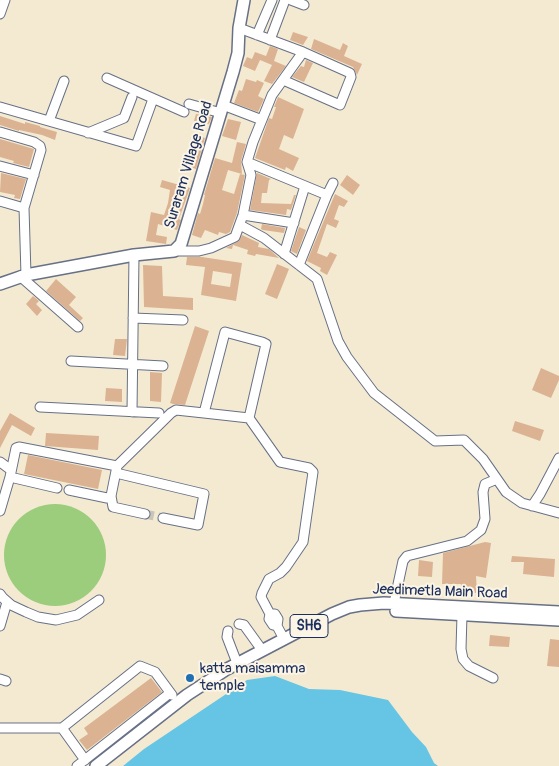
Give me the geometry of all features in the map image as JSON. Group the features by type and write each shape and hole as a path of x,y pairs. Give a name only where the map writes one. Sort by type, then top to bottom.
{"main road":[{"name":"Suraram Village Road","path":"0,284 23,276 134,255 174,251 181,244 238,53 239,28 244,0"},
{"name":"Jeedimetla Main Road","path":"96,766 187,695 237,663 332,614 349,608 360,605 394,603 559,612"},
{"name":"Jeedimetla Main Road","path":"108,766 215,684 341,618 380,610 559,620"}],"street":[{"path":"0,14 5,0"},
{"path":"257,35 272,0"},
{"path":"270,40 285,0"},
{"path":"291,0 304,5"},
{"path":"239,28 303,52 351,75 341,104 337,105 283,80"},
{"path":"174,251 200,251 235,237 241,220 251,175 247,162 262,120 272,95 303,52"},
{"path":"107,78 153,99 186,108 222,109 262,120"},
{"path":"49,121 64,81"},
{"path":"88,133 124,118 132,97"},
{"path":"0,107 136,146 153,99"},
{"path":"0,132 34,142 40,146 41,150 24,208 23,276 78,328"},
{"path":"247,162 327,195"},
{"path":"0,166 34,175"},
{"path":"299,265 333,183"},
{"path":"284,254 306,186"},
{"path":"0,201 24,208"},
{"path":"241,220 294,223"},
{"path":"241,220 317,279 338,341 347,357 374,393 435,441 464,440 483,459 506,492 522,503 559,513"},
{"path":"132,412 134,255"},
{"path":"133,318 183,320"},
{"path":"204,413 225,332 266,344 250,418 280,462 309,468 313,472 303,542 286,567 269,579 261,597 270,614 275,614 278,619 277,626 284,639"},
{"path":"71,361 163,366"},
{"path":"40,407 159,412"},
{"path":"144,514 113,507 111,496 117,470 176,410 250,418"},
{"path":"0,511 16,448 20,447 117,470 204,494 198,525 163,518"},
{"path":"532,506 559,458"},
{"path":"0,462 10,474 57,488"},
{"path":"394,603 403,561 407,556 467,541 481,530 485,519 483,492 485,484 497,479"},
{"path":"69,490 106,498 111,496"},
{"path":"0,594 7,602 38,617 56,620 77,615 99,600"},
{"path":"0,626 7,602"},
{"path":"462,615 461,649 463,660 469,666 492,678"},
{"path":"239,624 244,625 262,650"},
{"path":"228,631 227,637 237,663"},
{"path":"0,728 62,728 140,666 155,672 171,694 77,766"},
{"path":"62,728 85,760"}],"green space":[{"path":"55,504 75,507 84,512 98,526 103,535 106,555 103,575 98,584 84,598 75,603 55,606 35,603 26,598 12,584 7,575 4,555 7,535 12,526 26,512 35,507"}],"water":[{"path":"275,676 309,689 340,690 388,700 426,747 434,763 438,766 123,766 144,749 247,680"}],"building":[{"path":"293,32 308,37 303,45 290,40"},
{"path":"314,39 340,50 343,43 348,46 344,56 362,64 357,75 353,67 311,49"},
{"path":"270,46 278,49 274,61 286,66 272,84 264,81 272,65 260,60 255,71 243,66 247,57 252,59 255,52 266,56"},
{"path":"306,60 313,63 304,82 292,77 301,66 304,67"},
{"path":"246,79 264,83 258,96 264,99 258,112 234,103 239,90 242,91"},
{"path":"278,97 304,109 293,139 284,135 279,149 299,158 293,171 286,167 285,170 255,158 269,118 272,119"},
{"path":"196,114 212,117 209,124 194,121"},
{"path":"0,116 57,132 55,140 0,125"},
{"path":"228,119 241,122 236,140 222,136"},
{"path":"199,136 205,138 196,169 186,166 191,144 196,145"},
{"path":"0,139 34,149 29,167 0,157"},
{"path":"237,142 246,144 241,161 242,174 228,170 222,190 234,194 240,174 245,175 237,213 230,232 226,234 219,232 218,235 205,230 201,238 192,235 198,213 200,214 203,204 215,158 232,163"},
{"path":"1,173 26,179 20,199 14,198 15,195 0,192"},
{"path":"257,173 271,179 269,180 267,193 262,193 261,203 291,204 294,195 296,195 291,210 287,209 286,215 250,210"},
{"path":"347,175 360,185 353,195 340,185"},
{"path":"162,180 190,188 177,230 158,224 156,235 167,237 166,244 146,241 151,212 164,215 168,203 170,190 160,187"},
{"path":"335,194 348,201 344,207 339,205 334,219 339,221 336,228 327,224 317,253 327,257 330,252 337,255 327,275 320,271 321,268 307,261"},
{"path":"262,224 285,228 284,233 263,230 261,229"},
{"path":"299,227 306,230 297,254 291,251"},
{"path":"242,235 259,243 258,247 269,249 279,258 247,254 248,250 233,245 232,249 226,248 239,241"},
{"path":"187,257 202,257 242,263 236,301 201,295 205,267 186,265","holes":["213,271 232,274 230,287 211,284"]},
{"path":"277,264 289,269 277,299 265,294"},
{"path":"143,265 162,266 163,296 193,298 193,310 144,307"},
{"path":"56,279 76,297 69,305 83,318 80,321 46,291"},
{"path":"33,296 39,301 36,304 42,310 37,316 26,304"},
{"path":"195,326 209,331 185,405 173,404 170,403"},
{"path":"115,339 127,339 125,356 113,355"},
{"path":"541,368 559,376 551,398 532,390"},
{"path":"150,372 162,373 161,402 150,401"},
{"path":"106,388 122,389 122,402 105,401"},
{"path":"10,413 35,428 31,436 12,425 0,448 0,431"},
{"path":"515,421 544,430 540,441 512,431"},
{"path":"46,433 99,436 98,450 45,446"},
{"path":"28,455 102,470 98,489 24,474"},
{"path":"485,542 491,543 486,578 476,576 477,593 462,593 461,584 442,584 443,553"},
{"path":"512,556 555,559 554,577 523,574 524,562 511,562"},
{"path":"419,560 433,562 432,577 418,576"},
{"path":"490,635 510,637 509,647 489,646"},
{"path":"550,639 559,640 559,667 547,666"},
{"path":"151,678 162,692 87,750 79,740 88,734 84,728"}],"tunnel":[{"path":"145,514 163,518"}],"place":[{"name":"katta maisamma temple","path":"190,678"}]}
